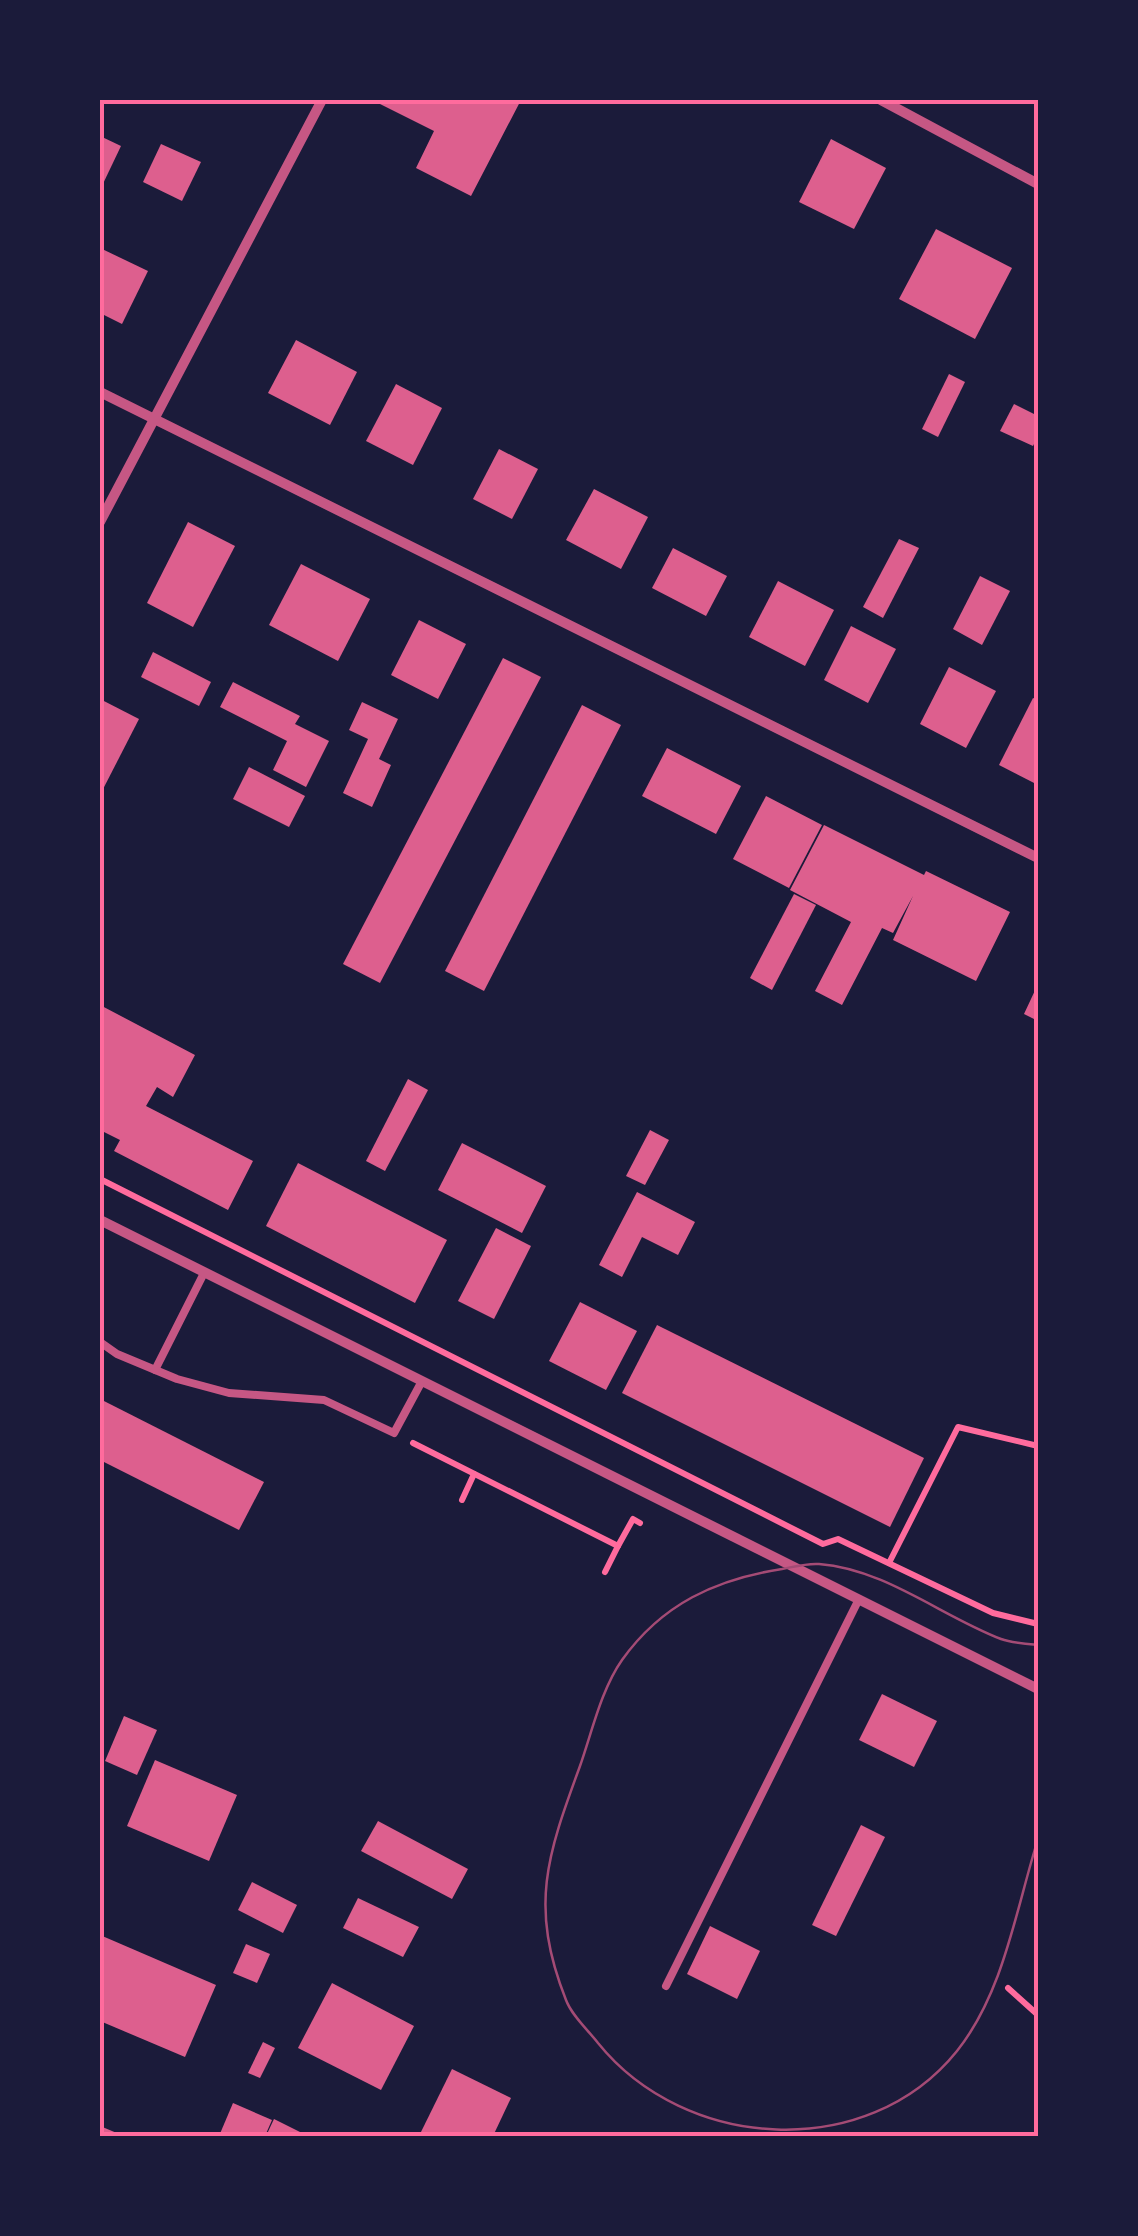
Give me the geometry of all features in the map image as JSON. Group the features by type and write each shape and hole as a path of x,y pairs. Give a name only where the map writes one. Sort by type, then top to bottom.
{"street":[{"path":"100,522 322,100"},
{"path":"881,100 1038,184"},
{"path":"100,392 1038,858"},
{"path":"100,1220 1038,1689"}],"lane":[{"path":"154,1370 204,1273"},
{"path":"100,1342 117,1354 177,1380 229,1393 324,1400 394,1433 422,1381"},
{"path":"666,1986 859,1599"}],"path":[{"path":"100,1179 823,1544 838,1538 993,1613 1038,1624"},
{"path":"889,1563 958,1428 1038,1446"},
{"path":"394,1433 618,1546"},
{"path":"462,1500 474,1474"},
{"path":"605,1572 633,1520 649,1528"},
{"path":"1008,1988 1038,2015"}],"building":[{"path":"372,100 521,100 471,196 416,168 434,131"},
{"path":"100,136 121,146 100,190"},
{"path":"831,139 886,168 854,229 799,202"},
{"path":"161,144 201,162 182,201 143,182"},
{"path":"936,229 1012,268 975,339 899,299"},
{"path":"100,248 148,271 122,324 100,313"},
{"path":"296,340 357,372 330,425 268,393"},
{"path":"949,374 965,382 938,437 922,429"},
{"path":"396,384 442,408 413,465 366,441"},
{"path":"1014,404 1038,416 1038,436 1033,446 1000,431"},
{"path":"499,449 538,469 512,519 473,499"},
{"path":"594,489 648,517 621,569 566,540"},
{"path":"188,522 235,546 193,627 147,603"},
{"path":"899,539 919,548 883,618 863,607"},
{"path":"673,548 727,576 706,616 652,588"},
{"path":"301,564 370,599 338,661 269,625"},
{"path":"980,576 1010,591 982,645 953,629"},
{"path":"778,581 834,610 805,666 749,637"},
{"path":"419,620 466,644 438,699 391,675"},
{"path":"851,626 896,649 868,703 824,680"},
{"path":"153,652 211,682 199,706 141,677"},
{"path":"503,658 541,677 380,983 343,964"},
{"path":"949,667 996,691 966,748 920,724"},
{"path":"233,682 300,716 295,724 329,741 306,787 273,770 287,741 220,707"},
{"path":"1033,698 1038,700 1038,785 999,765"},
{"path":"100,699 139,719 100,795"},
{"path":"362,702 398,719 379,759 391,765 372,807 343,793 368,739 349,730"},
{"path":"582,705 621,725 484,991 445,971"},
{"path":"667,748 741,786 716,834 642,796"},
{"path":"249,767 305,796 289,827 233,799"},
{"path":"766,796 822,825 789,888 733,859"},
{"path":"824,825 1010,912 976,981 893,940 913,896 893,933 882,928 842,1005 815,991 851,922 790,890"},
{"path":"794,894 816,905 772,990 750,978"},
{"path":"1038,984 1038,1021 1024,1014"},
{"path":"100,1005 195,1055 173,1097 157,1087 146,1106 253,1161 228,1210 114,1151 120,1140 100,1130"},
{"path":"408,1079 428,1090 385,1171 366,1161"},
{"path":"650,1130 669,1140 645,1185 626,1176"},
{"path":"462,1143 546,1186 522,1233 438,1190"},
{"path":"298,1163 447,1240 415,1303 266,1226"},
{"path":"637,1192 695,1222 678,1255 642,1237 622,1277 599,1265"},
{"path":"496,1228 531,1246 494,1319 458,1301"},
{"path":"580,1302 637,1331 606,1390 549,1361"},
{"path":"657,1325 924,1458 890,1527 622,1393"},
{"path":"100,1399 264,1482 239,1530 100,1460"},
{"path":"882,1694 937,1721 914,1767 859,1740"},
{"path":"124,1716 157,1730 137,1775 105,1761"},
{"path":"155,1760 237,1795 209,1861 127,1826"},
{"path":"378,1821 468,1869 452,1899 361,1851"},
{"path":"861,1825 885,1837 836,1936 812,1925"},
{"path":"252,1882 297,1905 283,1933 238,1910"},
{"path":"358,1898 419,1927 403,1957 343,1928"},
{"path":"710,1926 760,1951 737,1999 687,1974"},
{"path":"100,1935 216,1985 185,2057 100,2021"},
{"path":"246,1944 270,1954 257,1983 233,1973"},
{"path":"332,1983 414,2026 381,2090 298,2048"},
{"path":"263,2042 275,2048 260,2078 248,2073"},
{"path":"452,2069 511,2098 493,2136 419,2136"},
{"path":"233,2103 272,2120 265,2136 219,2136"},
{"path":"274,2119 308,2136 266,2136"},
{"path":"100,2126 124,2136 100,2136"}],"tram line":[{"path":"1038,1645 1001,1639 890,1584 819,1564 735,1580 673,1609 638,1640 608,1684 559,1827 551,1855 545,1908 555,1967 569,2006 598,2043 635,2079 678,2106 726,2123 776,2130 827,2126 875,2112 919,2087 957,2051 973,2028 997,1976 1038,1839"}]}
